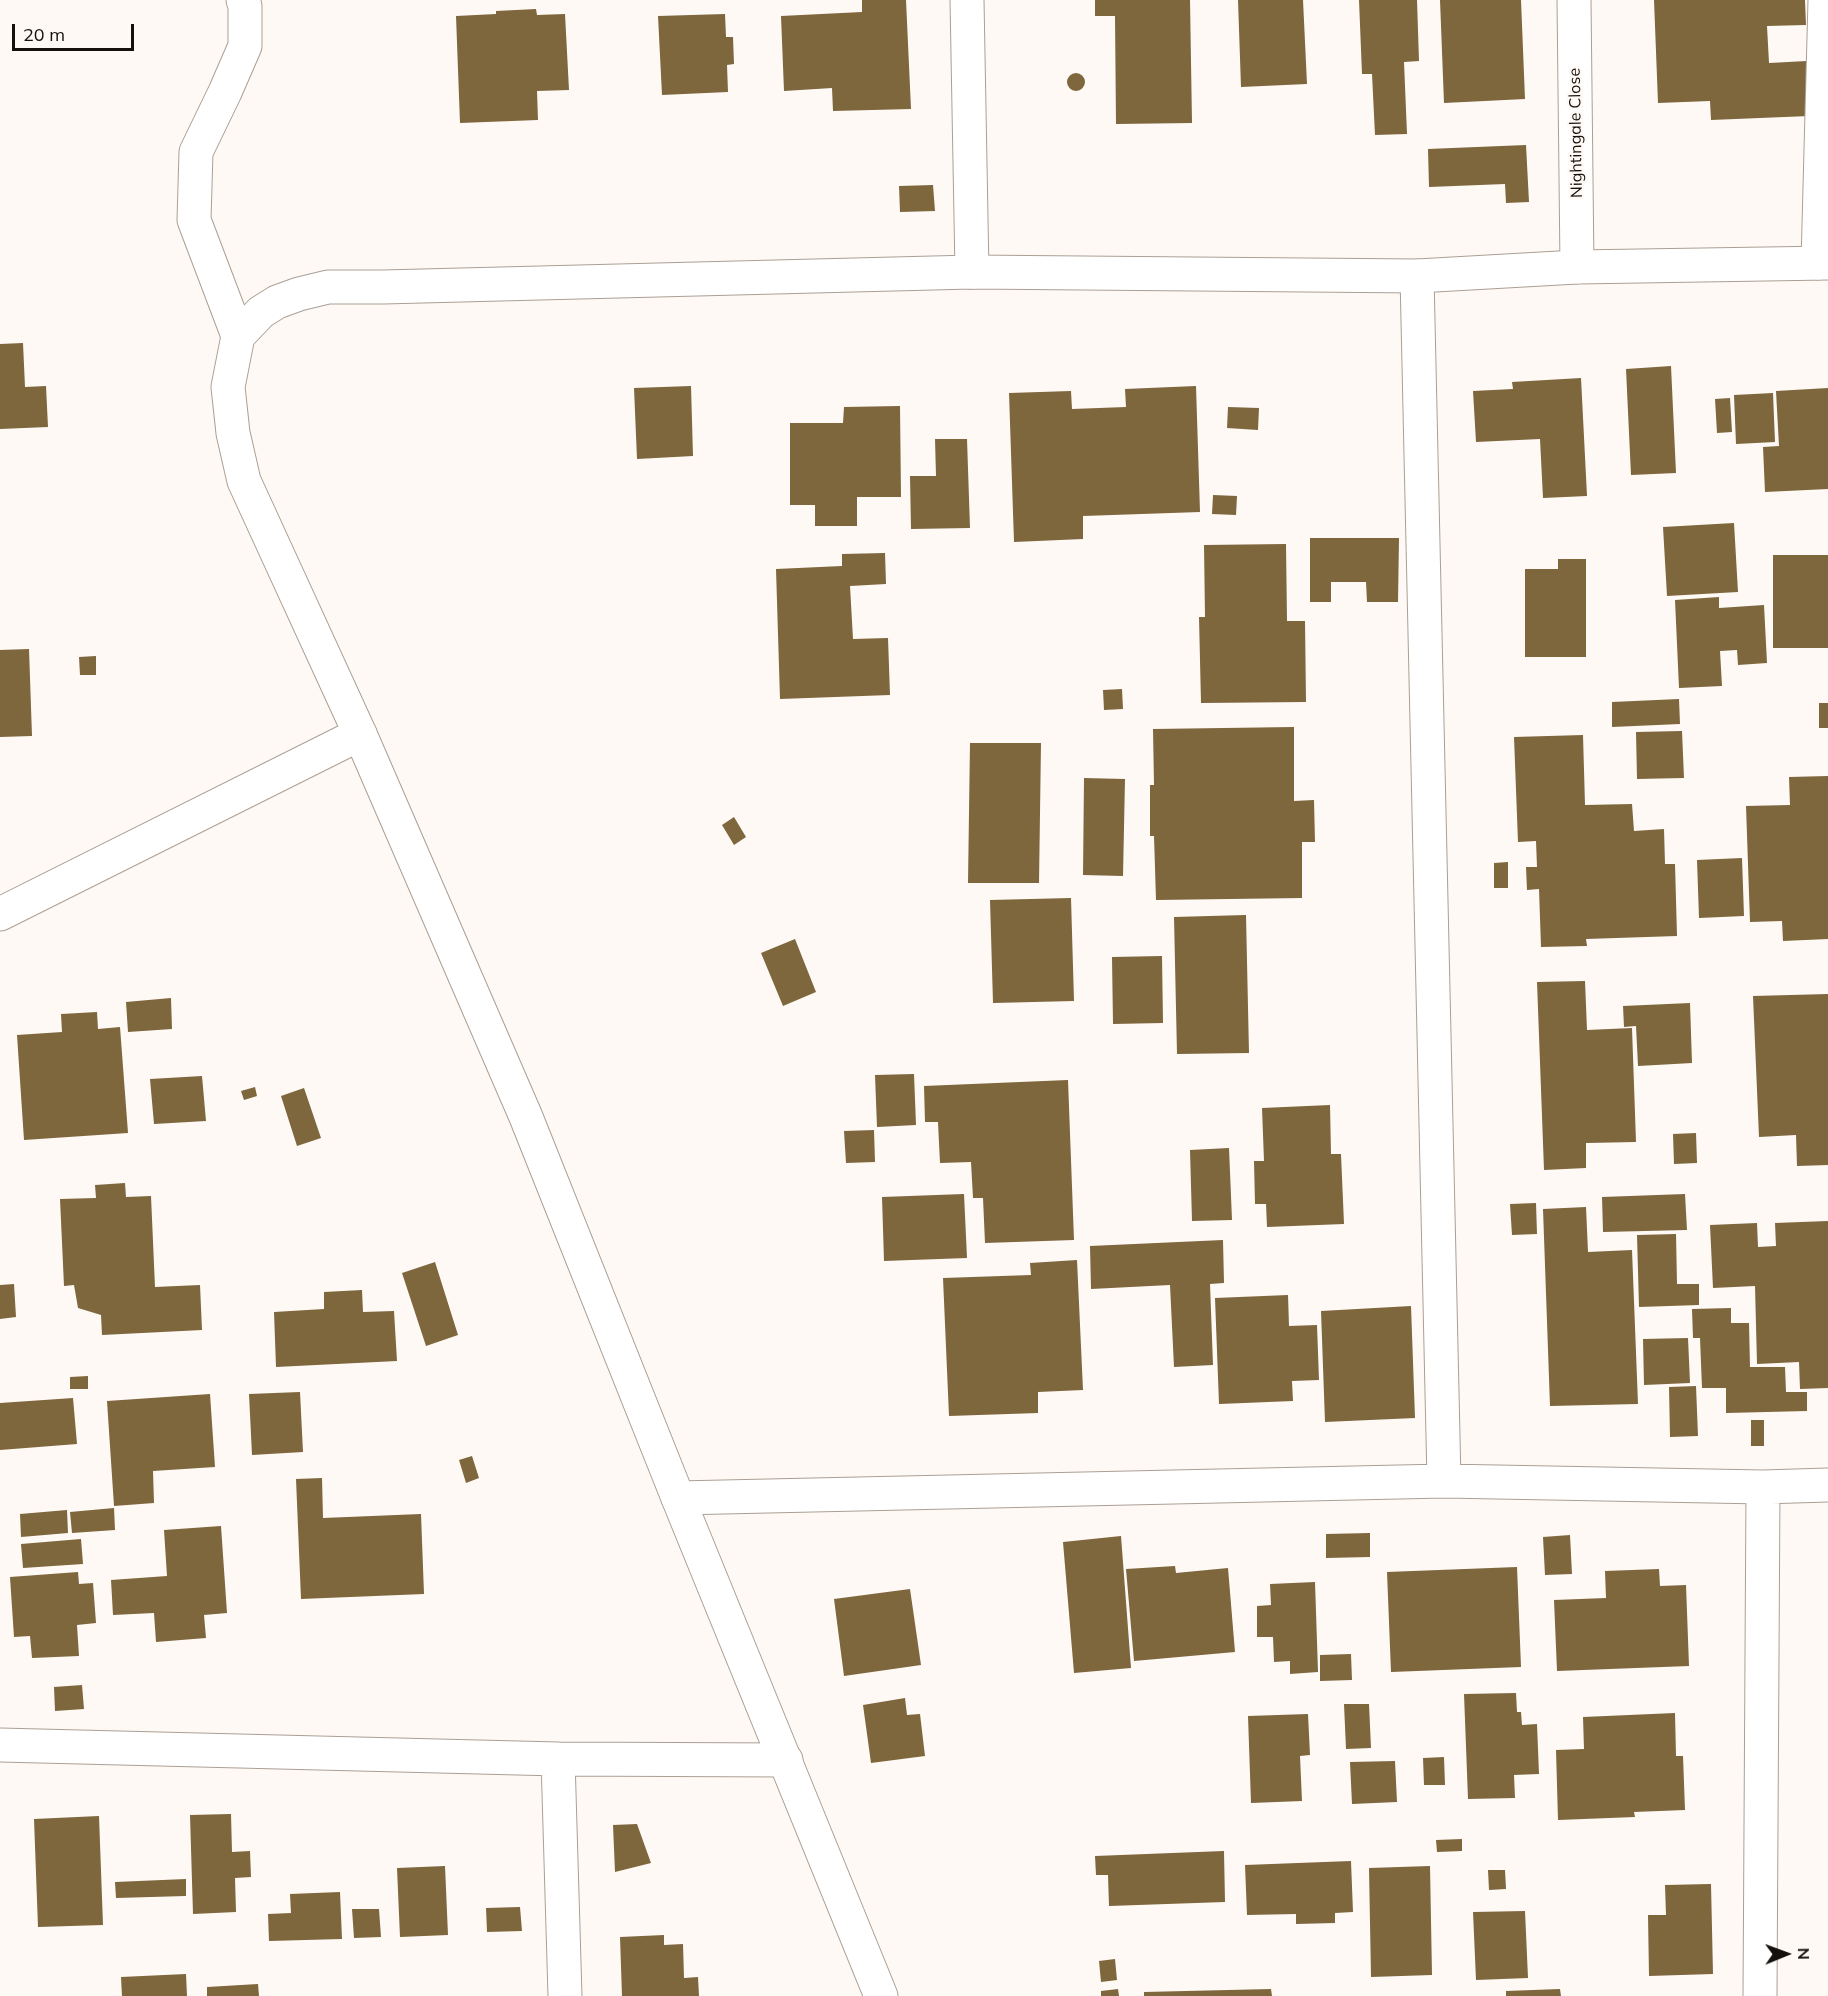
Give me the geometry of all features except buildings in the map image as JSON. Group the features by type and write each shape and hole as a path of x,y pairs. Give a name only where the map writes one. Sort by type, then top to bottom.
{"street":[{"path":"243,0 245,46 196,152 194,220 238,336 228,387 233,433 244,481 360,734 526,1117 881,1996"},
{"path":"967,0 972,272"},
{"name":"Nightingale Close","path":"1574,0 1577,267"},
{"path":"238,336 261,312 277,302 328,287 383,288 972,272 1417,276 1577,267 1823,263 1825,0"},
{"path":"1417,276 1444,1481"},
{"path":"0,914 360,734"},
{"path":"678,1498 1444,1481 1763,1487 1828,1485"},
{"path":"1760,1996 1763,1487"},
{"path":"0,1746 558,1759 786,1761"},
{"path":"558,1759 565,1996"}]}
